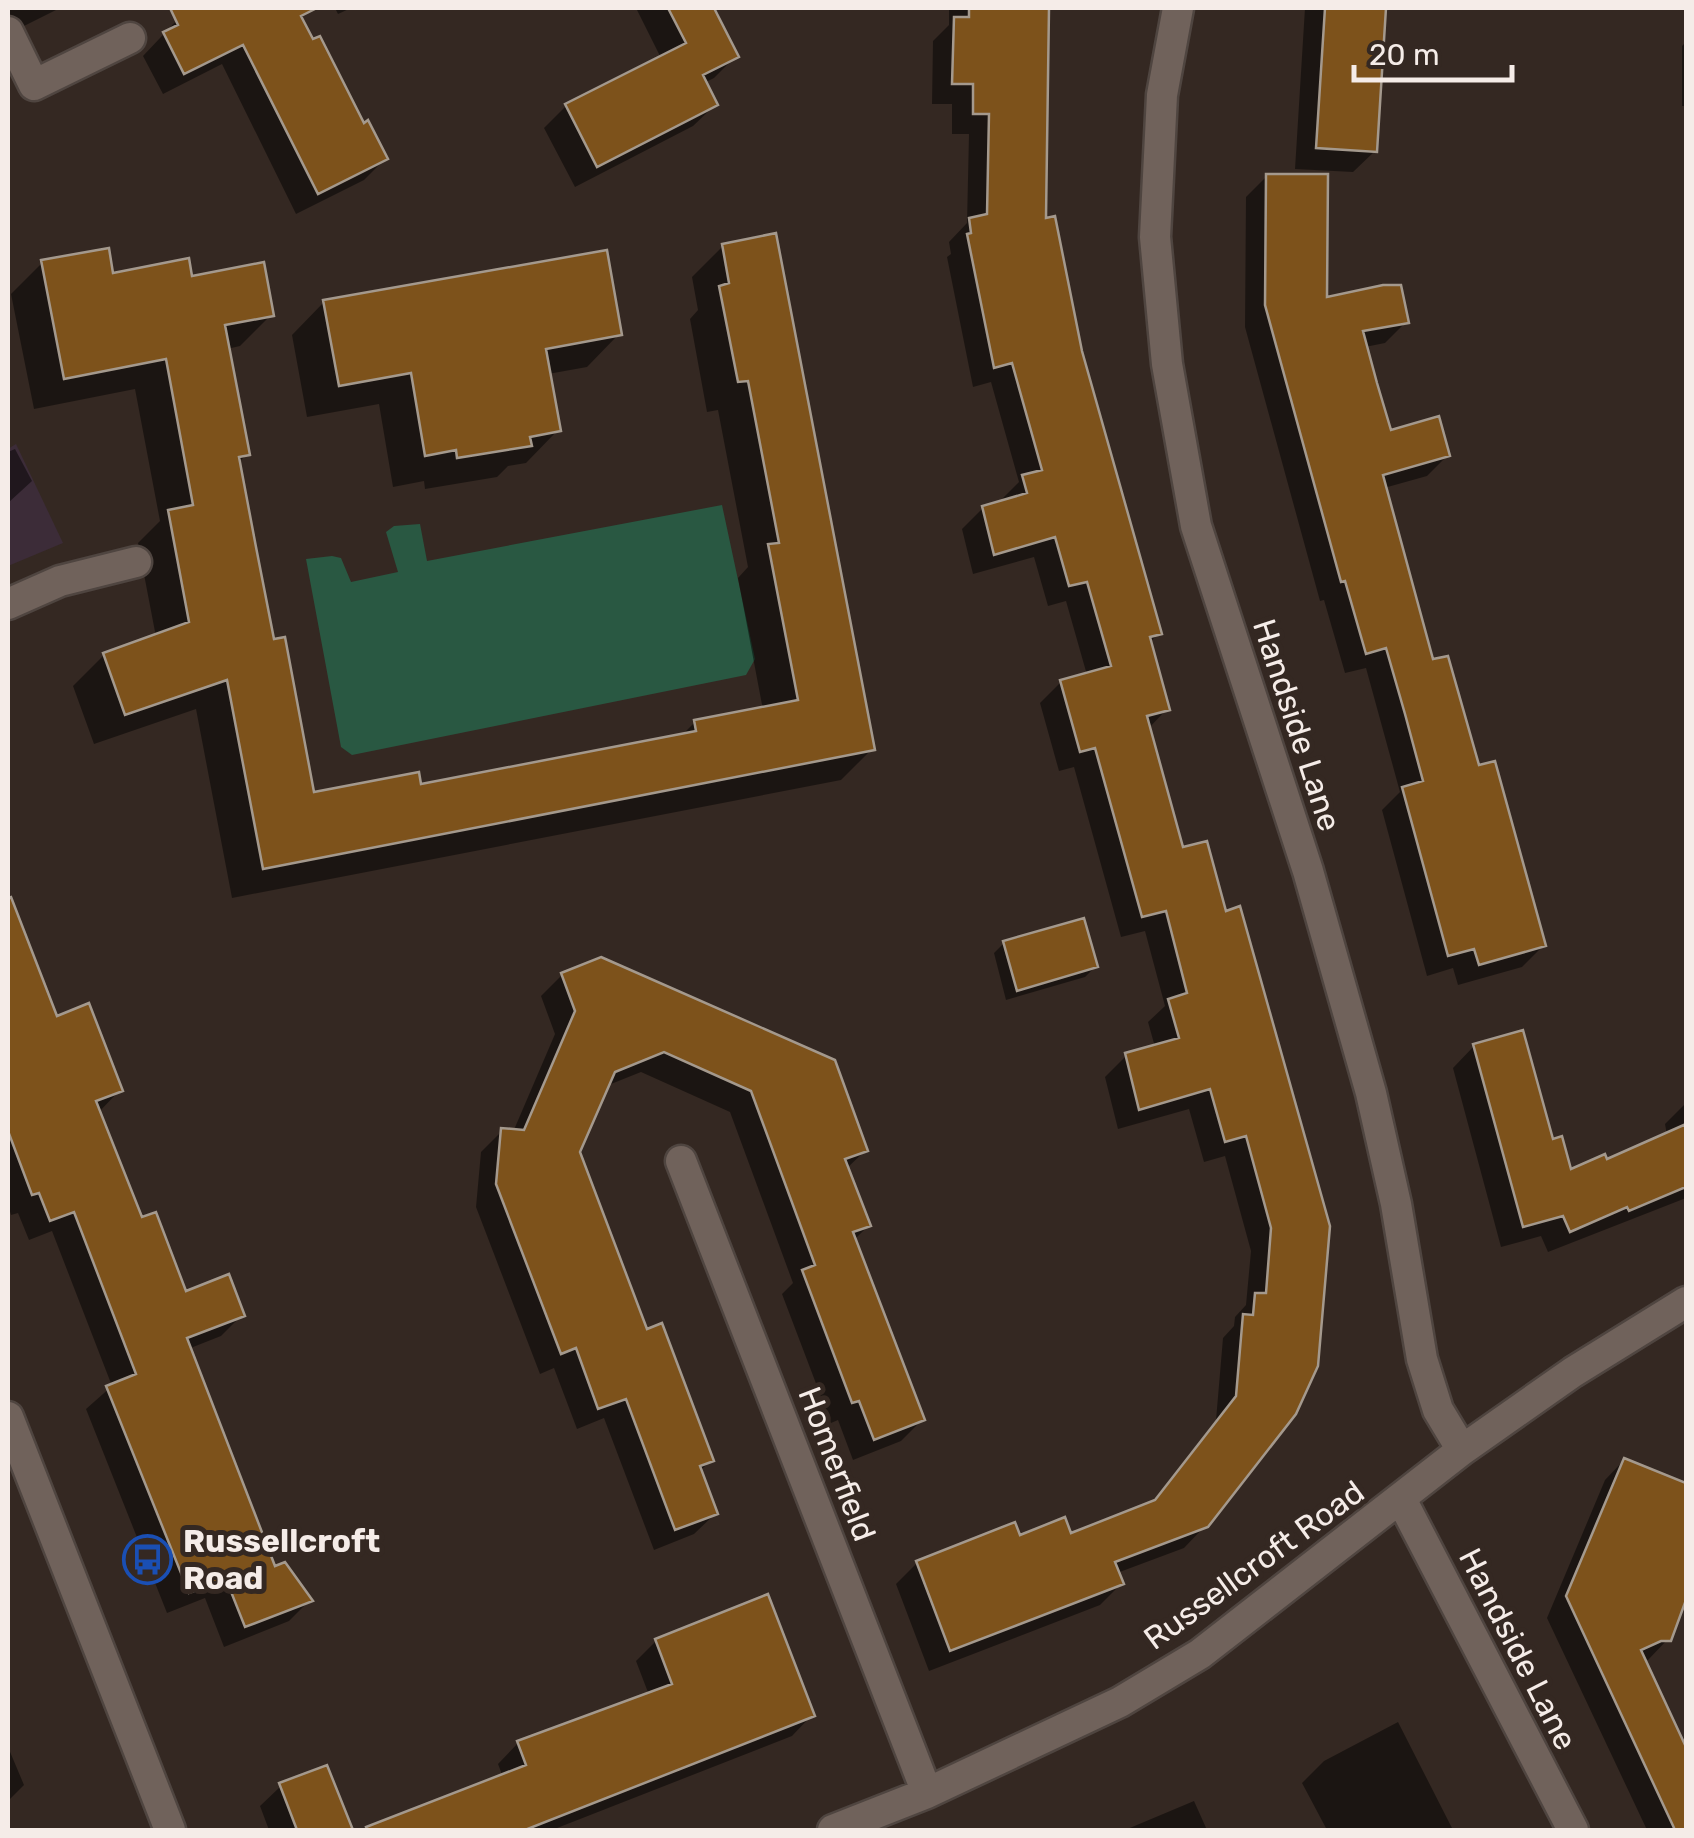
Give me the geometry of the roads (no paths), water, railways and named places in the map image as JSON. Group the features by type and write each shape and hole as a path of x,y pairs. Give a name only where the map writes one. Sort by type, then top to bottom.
{"street":[{"name":"Handside Lane","path":"1178,8 1162,95 1154,236 1167,364 1196,526 1308,871 1371,1093 1396,1204 1422,1359 1438,1410 1462,1450"},
{"path":"8,32 34,85 130,38"},
{"path":"8,604 60,581 136,562"},
{"name":"Homerfield","path":"681,1160 927,1794"},
{"name":"Russellcroft Road","path":"832,1830 927,1794 1120,1702 1200,1654 1462,1450 1573,1372 1686,1302"},
{"path":"8,1417 170,1830"},
{"name":"Handside Lane","path":"1401,1499 1574,1830"}],"place":[{"name":"Russellcroft Road","path":"148,1559"}]}
